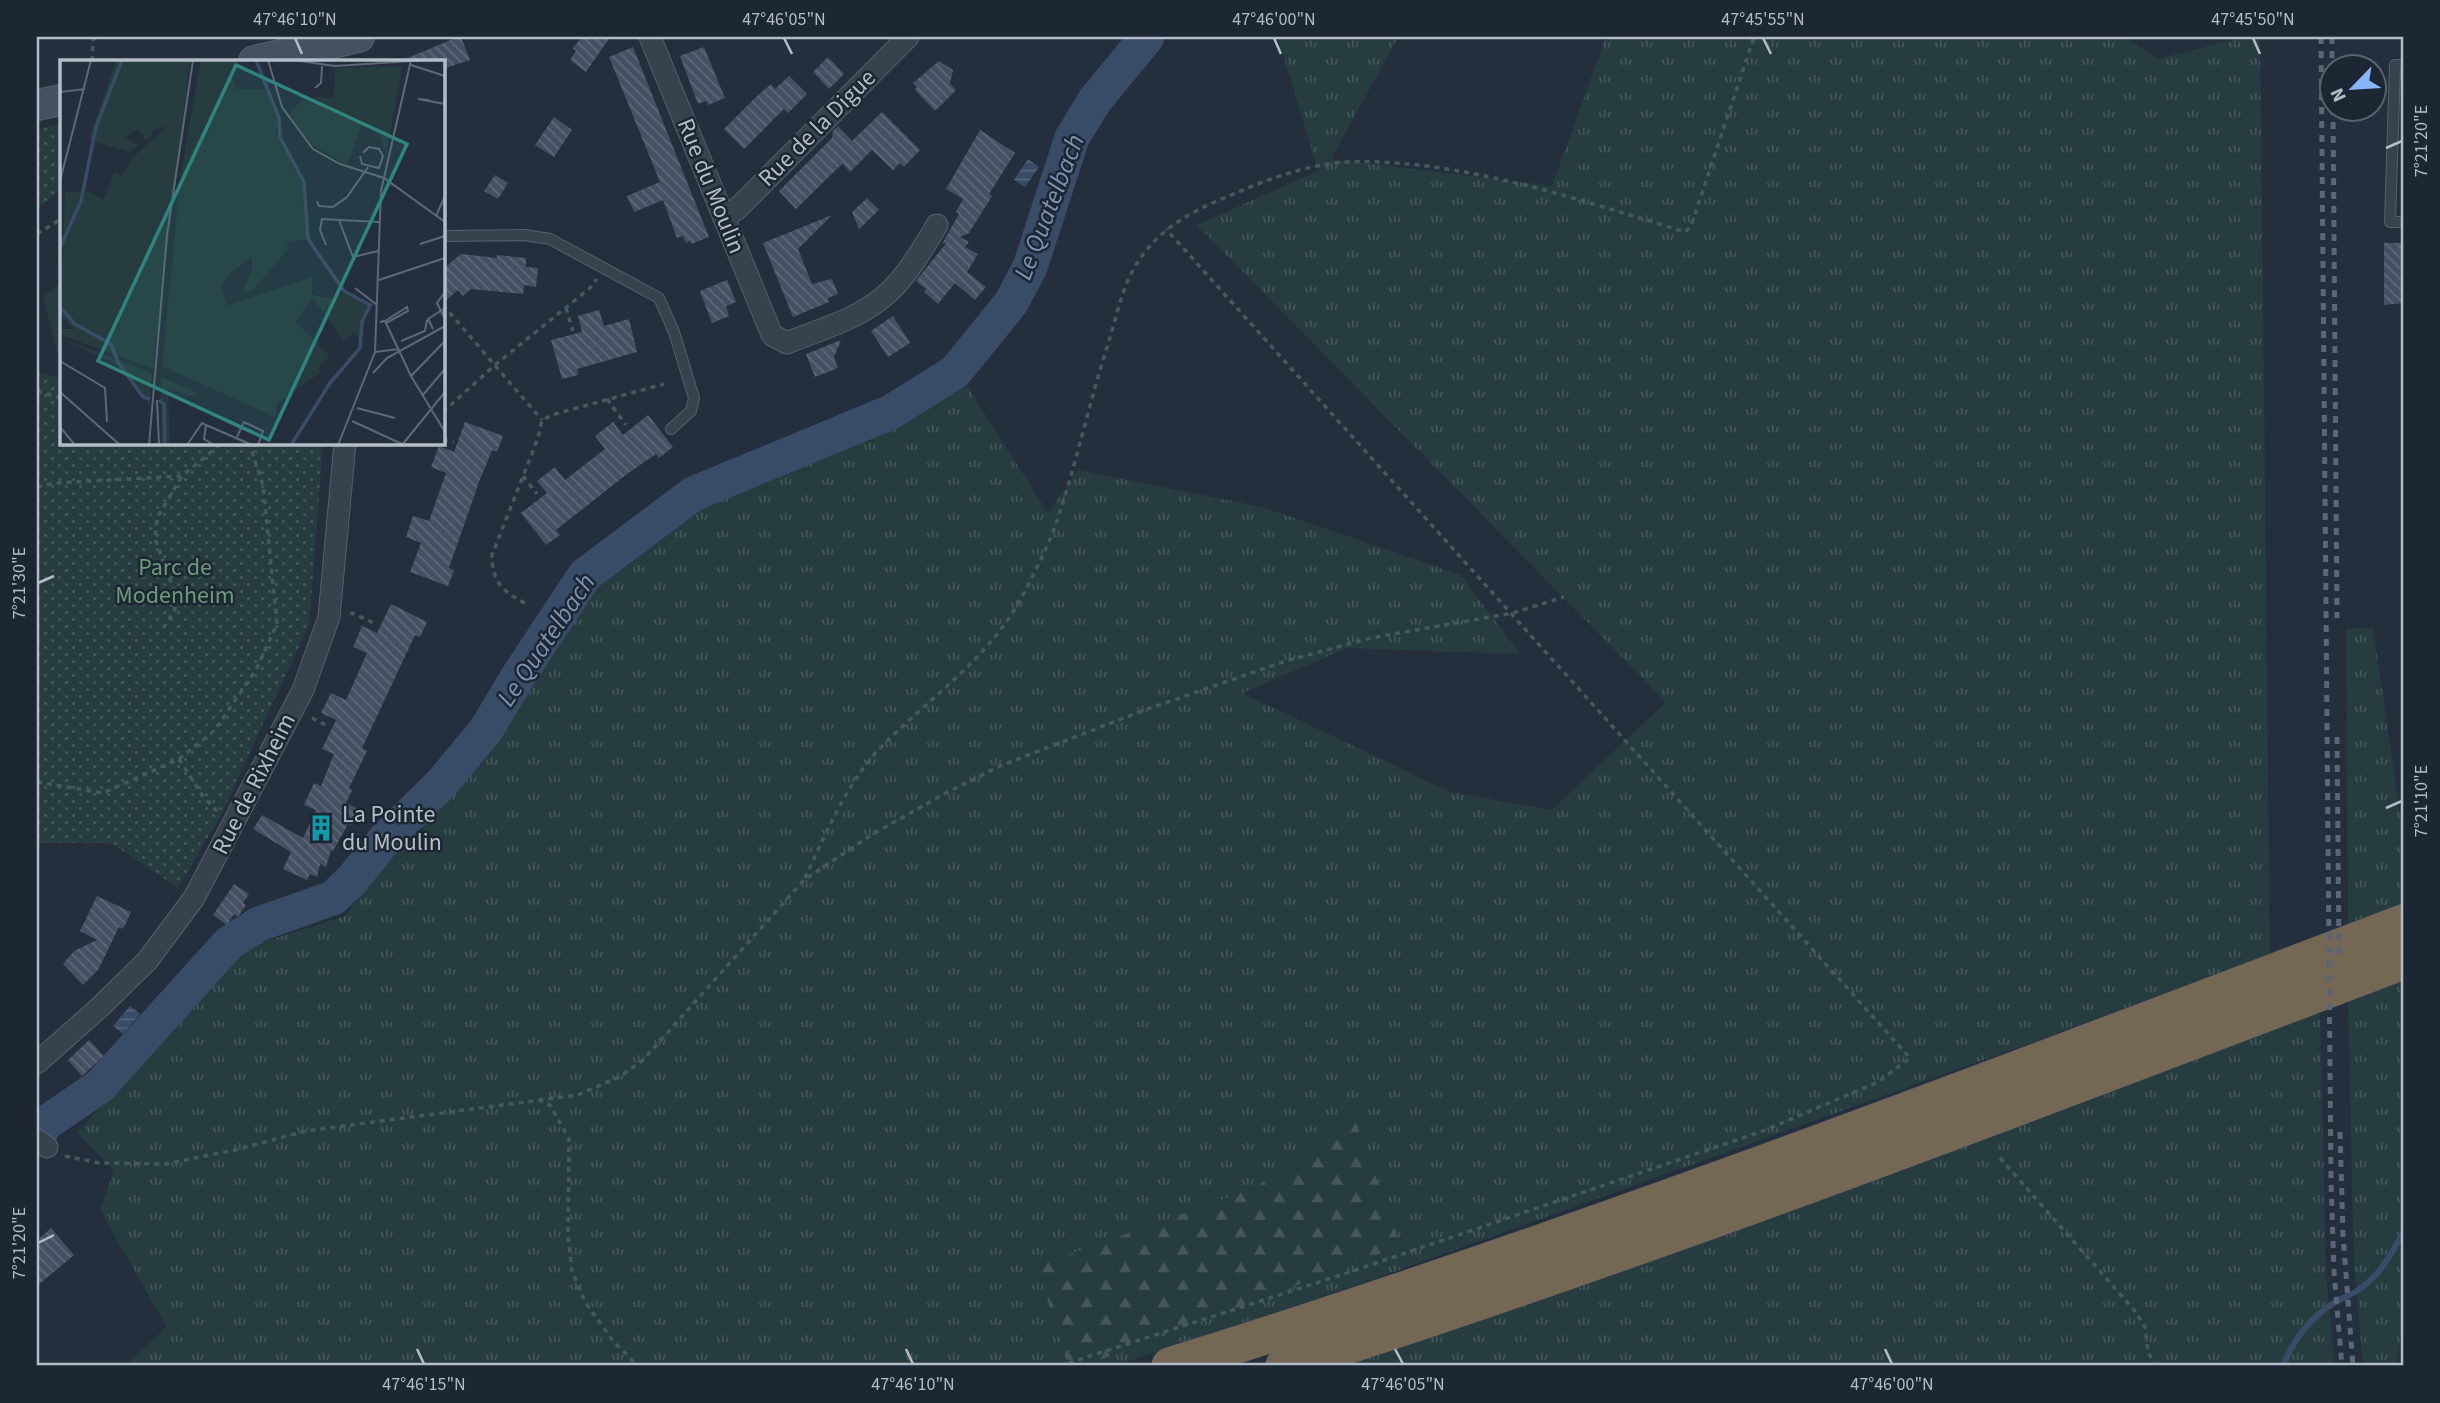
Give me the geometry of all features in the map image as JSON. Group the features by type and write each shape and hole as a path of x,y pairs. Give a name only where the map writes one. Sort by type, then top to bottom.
{"highway":[{"path":"1170,1366 1516,1252 1741,1173 2403,923"},
{"path":"1284,1366 1733,1213 2403,961"}],"main road":[{"path":"258,60 359,37"},
{"path":"37,105 60,100"}],"street":[{"name":"Rue du Moulin","path":"650,37 772,335 787,343 854,316 889,293 916,259 937,225"},
{"name":"Rue de la Digue","path":"724,218 737,209 908,37"},
{"name":"Rue de Rixheim","path":"37,1063 147,961 194,898 303,690 329,617 345,444"}],"lane":[{"path":"2403,65 2395,65 2390,222 2403,222"},
{"path":"444,236 524,236 550,239 659,298 674,331 694,398 691,411 671,429"}],"path":[{"path":"92,60 93,40 96,37"},
{"path":"804,880 853,782 882,746 995,639 1023,595 1052,535 1130,277 1149,247 1166,229 1194,210 1260,183 1321,165 1378,160 1468,171 1567,196 1685,232 1691,226 1754,37"},
{"path":"37,234 60,220"},
{"path":"1059,1366 1338,1276 1763,1131 1878,1082 1910,1058 1166,229"},
{"path":"444,411 495,365 590,288 604,268"},
{"path":"444,306 542,420"},
{"path":"566,308 573,331"},
{"path":"526,603 500,587 492,569 492,555 542,420 664,384"},
{"path":"37,391 60,398"},
{"path":"607,400 626,425"},
{"path":"444,440 454,442"},
{"path":"163,628 175,611 174,590 155,539 157,517 182,476 221,444"},
{"path":"37,782 103,793 179,759 214,731 256,670 277,624 263,485 249,444"},
{"path":"37,487 55,483 182,476"},
{"path":"523,476 537,494"},
{"path":"42,1143 63,1156 99,1163 164,1164 234,1150 306,1131 578,1094 621,1076 643,1060 804,880 873,834 1000,766 1142,711 1286,661 1359,642 1513,614 1564,597"},
{"path":"348,623 352,612 376,624"},
{"path":"316,708 312,719 328,726"},
{"path":"179,759 202,795 234,825"},
{"path":"536,1099 550,1105 569,1139 568,1235 572,1271 585,1302 613,1341 638,1366"},
{"path":"2000,1158 2135,1311 2145,1327 2148,1352 2156,1366"}],"green space":[{"path":"1278,37 1398,37 1331,159 1552,186 1606,37 2124,37 2159,59 2243,37 2260,37 2270,957 1360,1284 1114,1366 125,1366 167,1327 100,1210 114,1170 77,1133 237,950 345,916 415,819 442,795 498,729 591,581 699,501 890,422 962,378 1048,513 1078,470 1262,507 1461,575 1520,654 1347,648 1242,693 1450,792 1552,810 1666,702 1197,225 1318,171"},
{"path":"60,124 60,191 37,209 37,129"},
{"path":"60,284 60,363 43,297"},
{"name":"Parc de Modenheim","path":"37,373 60,378 60,444 323,444 309,625 221,815 178,888 111,843 37,843"},
{"path":"2373,628 2403,833 2403,904 2348,925 2346,629"},
{"path":"2403,977 2403,1312 2397,1366 2363,1366 2354,1262 2348,998"},
{"path":"2320,1010 2326,1276 2335,1366 1331,1366"},
{"path":"1354,1117 1401,1246 1084,1366 1068,1366 1037,1266 1254,1188"}],"water":[{"path":"1028,159 1039,167 1025,187 1014,180"},
{"path":"130,1006 140,1014 123,1034 113,1026"}],"building":[{"path":"461,37 470,60 444,69 444,60 402,60"},
{"path":"582,37 610,37 586,72 570,60 576,51 573,48"},
{"path":"633,47 709,237 691,244 690,241 686,243 683,236 677,238 663,200 634,212 627,196 660,182 609,57"},
{"path":"704,47 725,98 708,105 706,101 698,104 680,56"},
{"path":"828,57 844,74 829,89 813,72"},
{"path":"939,61 953,70 950,84 956,90 935,111 915,90 917,87 913,83"},
{"path":"789,76 807,94 788,113 784,109 744,149 724,129 771,84 775,89"},
{"path":"882,112 920,150 904,167 900,163 893,170 872,150 850,172 841,165 796,209 779,191 832,138 833,131 838,126 852,141"},
{"path":"554,117 572,130 554,157 535,145"},
{"path":"980,130 1015,153 989,194 992,196 969,233 960,237 969,242 965,247 978,254 967,272 986,287 975,300 955,283 938,304 916,281 947,242 942,244 959,214 956,212 963,199 946,189"},
{"path":"495,175 508,183 498,199 484,191"},
{"path":"867,198 879,210 859,229 852,212"},
{"path":"832,215 798,249 812,284 832,279 838,294 828,298 829,302 793,317 763,243"},
{"path":"2384,243 2403,243 2403,303 2384,305"},
{"path":"461,254 526,258 526,267 538,268 536,287 524,285 523,294 471,289 463,296 458,290 444,302 444,268"},
{"path":"727,280 736,302 726,306 729,316 712,323 700,291"},
{"path":"599,310 604,326 629,319 637,352 577,369 578,375 562,379 551,340 582,332 578,316"},
{"path":"893,316 910,343 888,357 871,331"},
{"path":"841,340 834,357 838,368 815,377 806,354"},
{"path":"648,415 673,447 659,458 656,454 627,474 556,530 560,535 546,545 521,513 547,493 537,481 555,467 565,480 605,449 595,436 613,422 623,435"},
{"path":"465,422 503,436 497,452 492,450 479,482 449,568 454,570 448,586 410,572 421,543 406,537 413,516 429,521 446,473 431,467 439,446 454,452"},
{"path":"391,604 427,622 420,637 415,635 362,748 367,751 349,788 352,790 346,803 360,810 350,826 348,824 333,851 331,850 326,867 320,864 317,877 310,874 307,880 283,869 291,852 253,829 262,815 303,838 316,810 304,805 314,783 321,786 334,754 322,749 336,720 321,713 331,693 346,700 367,653 353,647 362,626 377,633"},
{"path":"234,884 249,894 238,917 234,914 227,925 213,915"},
{"path":"97,896 131,912 123,929 119,927 98,970 83,985 63,964 74,951 97,940 80,931"},
{"path":"89,1040 104,1056 82,1076 68,1060"},
{"path":"51,1228 74,1255 37,1286 37,1241"}],"waterway":[{"name":"Le Quatelbach","path":"37,1137 46,1123 100,1086 229,943 259,924 333,898 352,880 385,839 442,783 486,730 585,575 693,494 891,412 955,372 1011,303 1030,267 1072,138 1095,100 1147,37"},
{"path":"2283,1366 2297,1339 2309,1324 2323,1310 2368,1282 2385,1263 2403,1233"}],"railway":[{"path":"2321,37 2331,1181 2334,1272 2342,1366"},
{"path":"2332,37 2332,52"},
{"path":"2333,122 2337,618"},
{"path":"2337,737 2339,954"},
{"path":"2340,1132 2343,1235 2353,1366"}],"place":[{"name":"La Pointe du Moulin","path":"321,828"}]}
